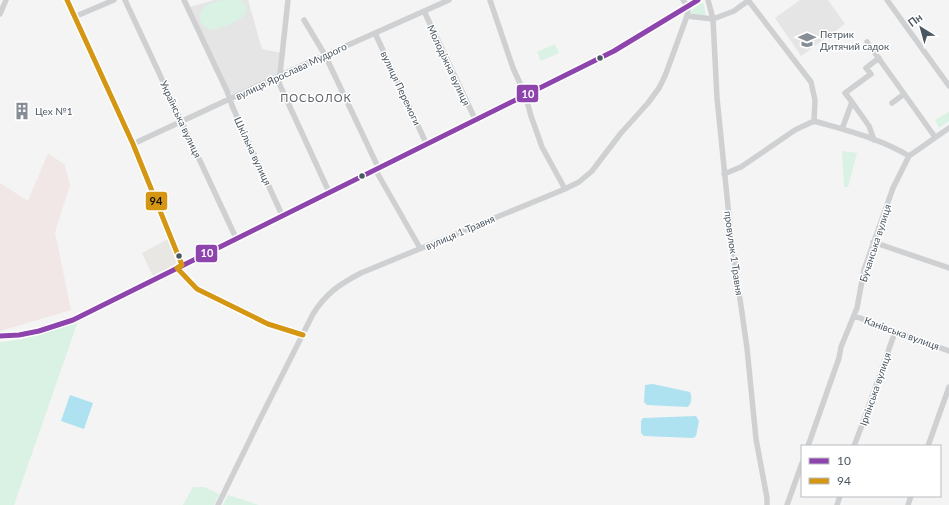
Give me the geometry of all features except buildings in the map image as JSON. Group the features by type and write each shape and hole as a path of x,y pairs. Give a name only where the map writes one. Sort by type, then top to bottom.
{"street":[{"path":"0,14 6,0"},
{"path":"67,0 133,144 180,266 197,289 268,324 303,336"},
{"path":"74,17 114,0"},
{"name":"Українська вулиця","path":"125,0 236,238"},
{"name":"Шкільна вулиця","path":"184,0 282,215"},
{"path":"288,0 279,83 329,192"},
{"name":"вулиця Ярослава Мудрого","path":"133,144 281,75 449,0"},
{"path":"490,0 513,68 525,94 542,147 565,189"},
{"path":"683,0 688,7"},
{"path":"0,336 19,336 72,320 614,50 698,0"},
{"name":"провулок 1 Травня","path":"708,0 713,20 717,98 731,236 747,348 756,439 767,505"},
{"path":"687,16 713,20 734,10 748,0 811,82 815,100 814,121"},
{"path":"887,0 949,86"},
{"name":"вулиця 1 Травня","path":"218,505 313,314 322,301 334,289 361,273 579,182 592,171 621,133 648,103 659,88 687,16 688,7"},
{"name":"Молодіжна вулиця","path":"424,11 475,119"},
{"path":"304,20 326,55 376,168 420,248"},
{"name":"вулиця Перемоги","path":"375,33 426,143"},
{"path":"867,42 935,137"},
{"path":"874,140 869,126 845,93 871,74 866,68 879,58"},
{"path":"892,103 904,94"},
{"path":"842,129 852,102"},
{"path":"724,174 741,167 795,130 814,121 899,149 909,156"},
{"name":"Бучанська вулиця","path":"808,445 839,358 841,347 858,308 864,270 894,188 909,156 949,128"},
{"path":"873,242 949,268"},
{"name":"Канівська вулиця","path":"855,316 949,351"},
{"name":"Ірпінська вулиця","path":"854,445 895,332"},
{"path":"928,445 949,387"},
{"path":"788,505 801,466"}],"shaded area":[{"path":"214,0 248,0 262,49 281,53 278,74 233,94 229,92 190,7"},
{"name":"Петрик Дитячий садок","path":"800,0 828,0 845,24 801,56 775,18"},
{"path":"48,153 65,165 70,185 55,232 71,310 0,331 0,183 28,201"},
{"path":"168,239 178,263 153,276 142,253"}],"green space":[{"path":"222,0 241,0 245,6 246,12 238,20 213,30 209,29 200,21 201,11 206,6"},
{"path":"703,3 706,14 704,16 691,14 689,12"},
{"path":"555,44 559,53 541,61 537,52"},
{"path":"949,112 949,121 939,128 935,120"},
{"path":"842,151 857,153 848,187 844,187"},
{"path":"78,321 14,505 0,505 0,342 30,337"},
{"path":"193,487 204,487 219,494 214,505 183,505"},
{"path":"228,495 259,505 223,505"}],"water":[{"path":"653,384 690,392 691,400 688,407 647,405 644,402 645,385"},
{"path":"70,395 93,403 84,429 61,421"},
{"path":"696,416 699,421 696,436 693,438 644,436 641,433 641,421 643,418"}],"transit line":[{"name":"94","path":"67,0 133,144 182,265 177,268 197,289 268,324 303,335"},
{"name":"10","path":"0,336 19,335 39,331 73,320 614,51 698,0"}],"place":[{"name":"Петрик Дитячий садок","path":"807,40"},
{"name":"Цех №1","path":"22,111"}],"district":[{"name":"ПОСЬОЛОК","path":"316,98"}]}
